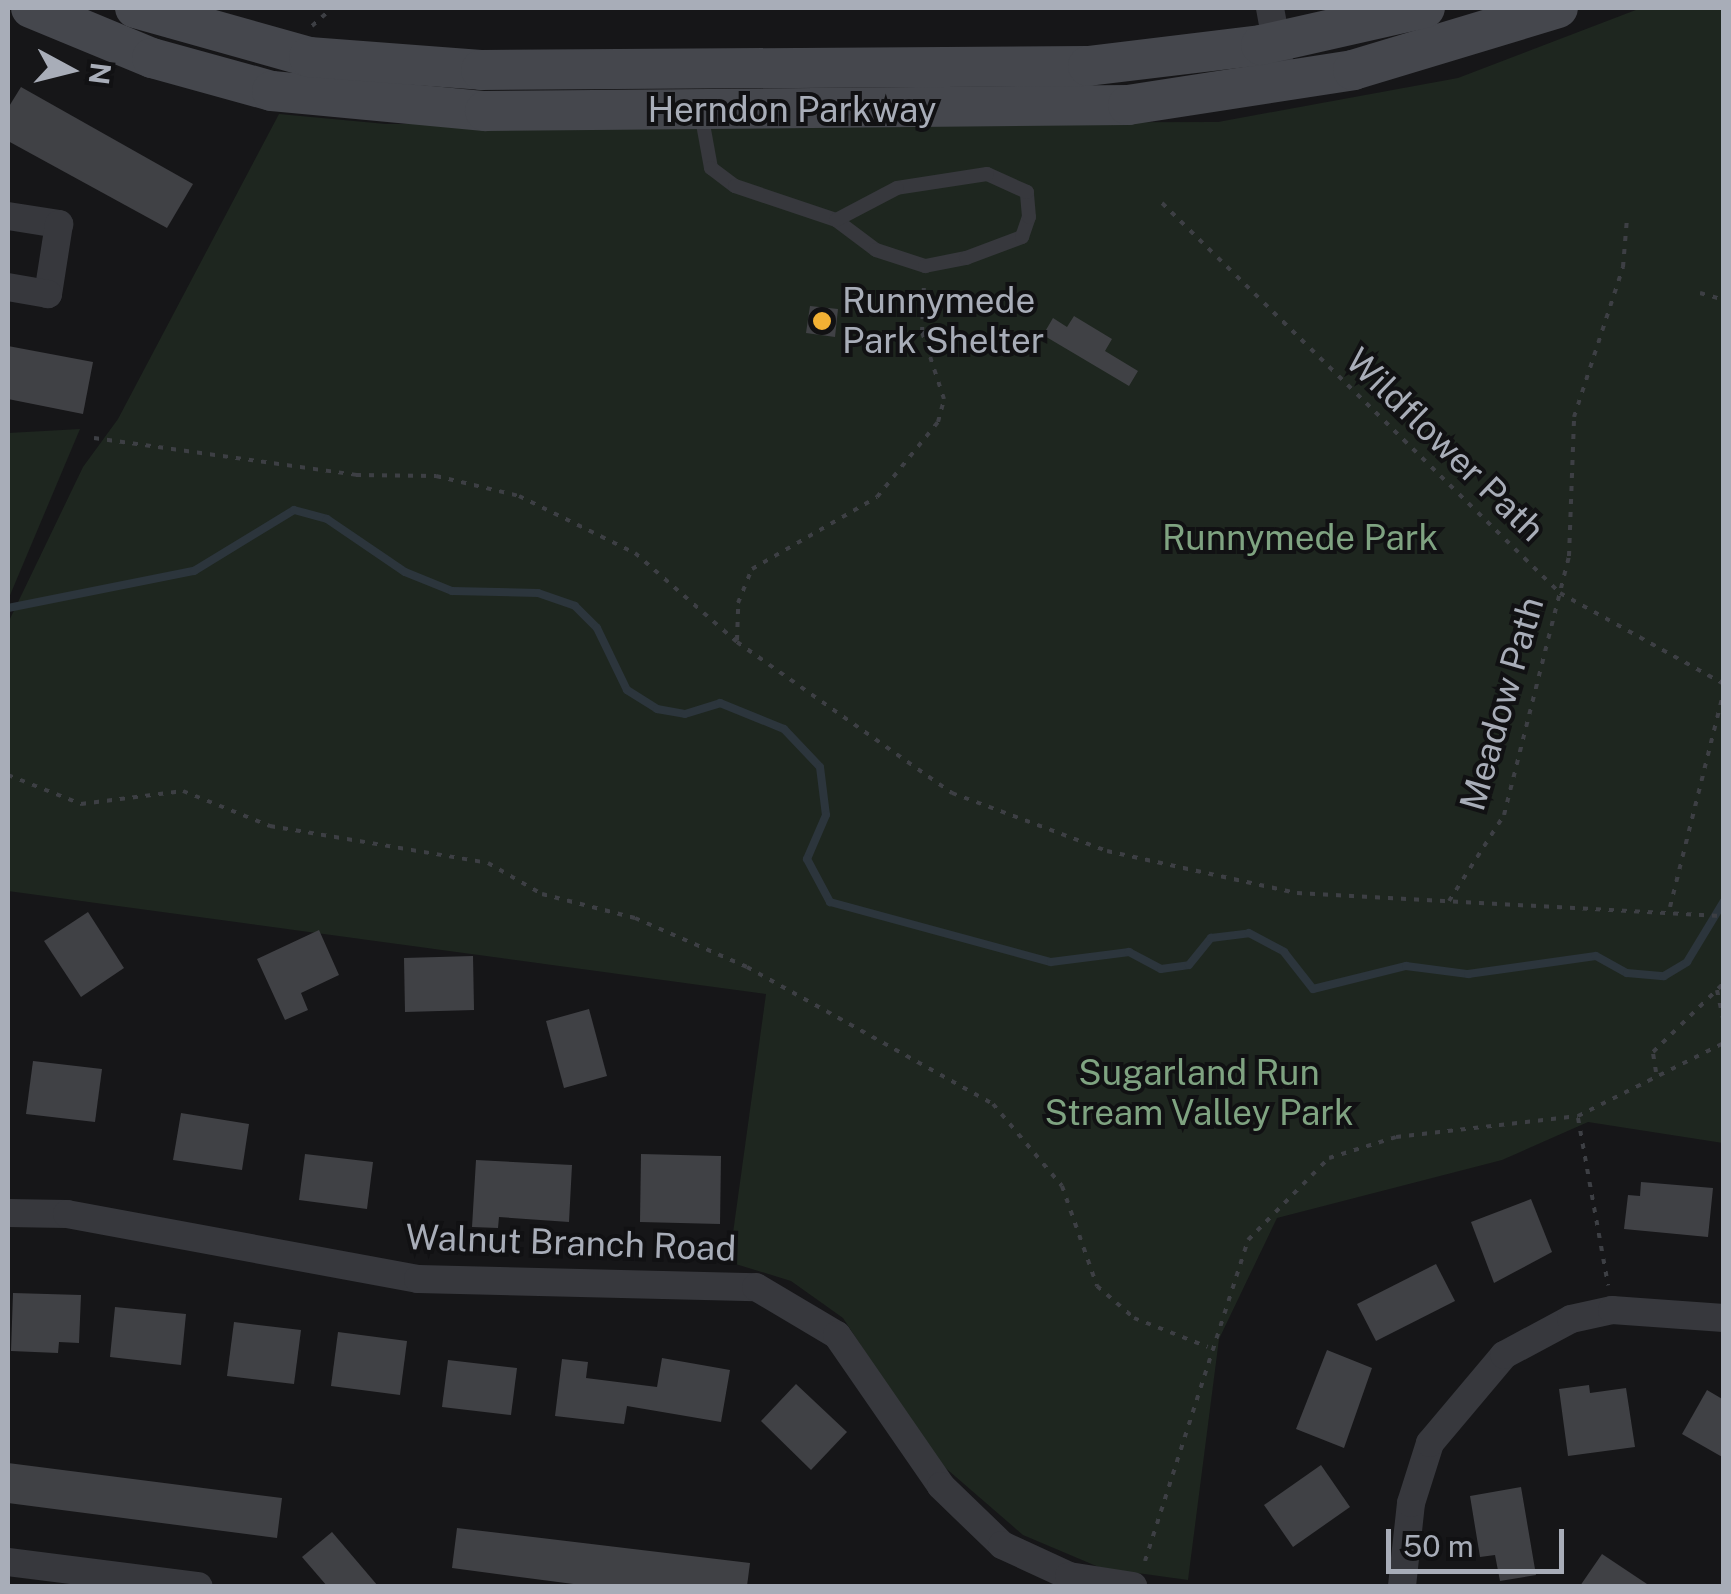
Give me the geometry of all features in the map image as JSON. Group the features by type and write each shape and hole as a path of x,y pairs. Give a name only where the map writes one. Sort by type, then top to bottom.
{"main road":[{"name":"Herndon Parkway","path":"31,8 198,73 310,98 430,111 1066,108 1284,83 1558,8"},
{"name":"Herndon Parkway","path":"135,8 309,57 439,70 1044,68 1273,25 1425,8"}],"street":[{"path":"1273,25 1284,83"},
{"path":"8,216 59,224 48,294 8,287"},
{"name":"Walnut Branch Road","path":"8,1212 67,1214 418,1279 756,1286 837,1335 941,1486 1002,1544 1069,1576 1139,1574"},
{"path":"1402,1586 1417,1477 1448,1412 1504,1355 1612,1310 1724,1318"},
{"path":"8,1562 198,1586"}],"lane":[{"path":"701,111 711,168 735,186 836,220 876,250 925,266 1022,237 1027,192 987,174 954,178 856,202 836,220"}],"path":[{"name":"Wildflower Path","path":"1162,203 1560,592 1724,687"},
{"name":"Meadow Path","path":"1449,901 1504,814 1560,592 1574,417 1623,267 1627,218"},
{"path":"738,642 738,603 752,569 876,497 938,422 944,399 922,332 925,266"},
{"path":"1700,292 1724,300"},
{"path":"94,438 356,476 436,476 519,496 635,553 738,642 952,793 1048,830 1222,883 1449,901 1670,907 1724,916"},
{"path":"1670,907 1724,687"},
{"path":"8,775 82,804 183,791 270,826 488,863 542,894 634,918 747,967 993,1104 1062,1186 1096,1286 1134,1318 1208,1346"},
{"path":"1656,1072 1653,1052 1724,982"},
{"path":"1717,990 1724,1024"},
{"path":"1139,1574 1208,1346 1248,1240 1329,1158 1396,1136 1578,1116 1656,1072 1724,1043"},
{"path":"1578,1116 1612,1310"}],"green space":[{"name":"Runnymede Park","path":"1641,8 1723,8 1723,1143 1588,1122 1502,1160 1277,1218 1219,1339 1188,1580 1101,1568 1023,1535 934,1458 843,1318 791,1281 729,1262 766,994 8,891 8,623 83,467 118,419 279,114 386,124 1218,122 1458,78"},
{"path":"80,429 8,600 8,433"}],"building":[{"path":"21,87 193,184 167,228 8,141 8,108"},
{"name":"Runnymede Park Shelter","path":"810,306 838,309 835,337 806,333"},
{"path":"1074,316 1112,339 1105,351 1138,371 1129,386 1043,335 1053,318 1067,327"},
{"path":"8,346 93,362 83,414 8,399"},
{"path":"88,912 124,968 81,997 44,941"},
{"path":"319,930 339,975 301,993 308,1010 285,1020 257,959"},
{"path":"473,956 474,1010 405,1012 404,958"},
{"path":"589,1009 607,1076 564,1088 546,1021"},
{"path":"33,1061 102,1069 95,1122 26,1114"},
{"path":"181,1113 249,1124 242,1170 173,1160"},
{"path":"305,1154 373,1162 367,1209 299,1200"},
{"path":"641,1154 721,1156 720,1224 640,1222"},
{"path":"476,1160 572,1165 569,1222 499,1217 498,1228 472,1227"},
{"path":"1641,1182 1713,1188 1708,1237 1624,1229 1628,1195 1640,1196"},
{"path":"1531,1199 1552,1252 1494,1283 1471,1222"},
{"path":"1436,1264 1455,1301 1376,1341 1357,1304"},
{"path":"13,1293 81,1295 79,1343 59,1342 58,1353 11,1351"},
{"path":"115,1307 186,1314 181,1365 110,1357"},
{"path":"234,1322 301,1330 294,1384 227,1376"},
{"path":"338,1332 407,1341 400,1395 331,1386"},
{"path":"1327,1350 1372,1368 1344,1448 1296,1429"},
{"path":"662,1358 730,1370 721,1422 627,1406 624,1424 555,1416 562,1359 588,1362 586,1378 657,1387"},
{"path":"448,1360 517,1368 511,1415 442,1407"},
{"path":"796,1384 847,1432 811,1470 761,1421"},
{"path":"1589,1385 1590,1393 1626,1388 1635,1447 1568,1456 1559,1389"},
{"path":"1707,1390 1724,1400 1724,1458 1682,1434"},
{"path":"8,1463 282,1498 277,1538 8,1503"},
{"path":"1321,1465 1350,1507 1293,1547 1264,1505"},
{"path":"1521,1487 1536,1575 1500,1581 1495,1555 1480,1557 1470,1496"},
{"path":"457,1528 750,1563 747,1586 581,1585 452,1568"},
{"path":"332,1532 378,1586 327,1586 302,1557"},
{"path":"1602,1554 1650,1586 1580,1586"}],"waterway":[{"path":"8,608 194,571 294,510 327,519 405,572 452,591 538,593 575,606 597,628 627,690 657,709 685,714 720,703 784,729 820,767 826,815 807,859 830,902 1051,962 1129,952 1161,969 1189,965 1211,938 1249,933 1284,952 1313,989 1406,966 1468,974 1596,956 1627,973 1664,976 1687,962 1724,901"}],"place":[{"name":"Runnymede Park Shelter","path":"822,321"}],"park label":[{"name":"Sugarland Run Stream Valley Park","path":"1199,1093"}]}
